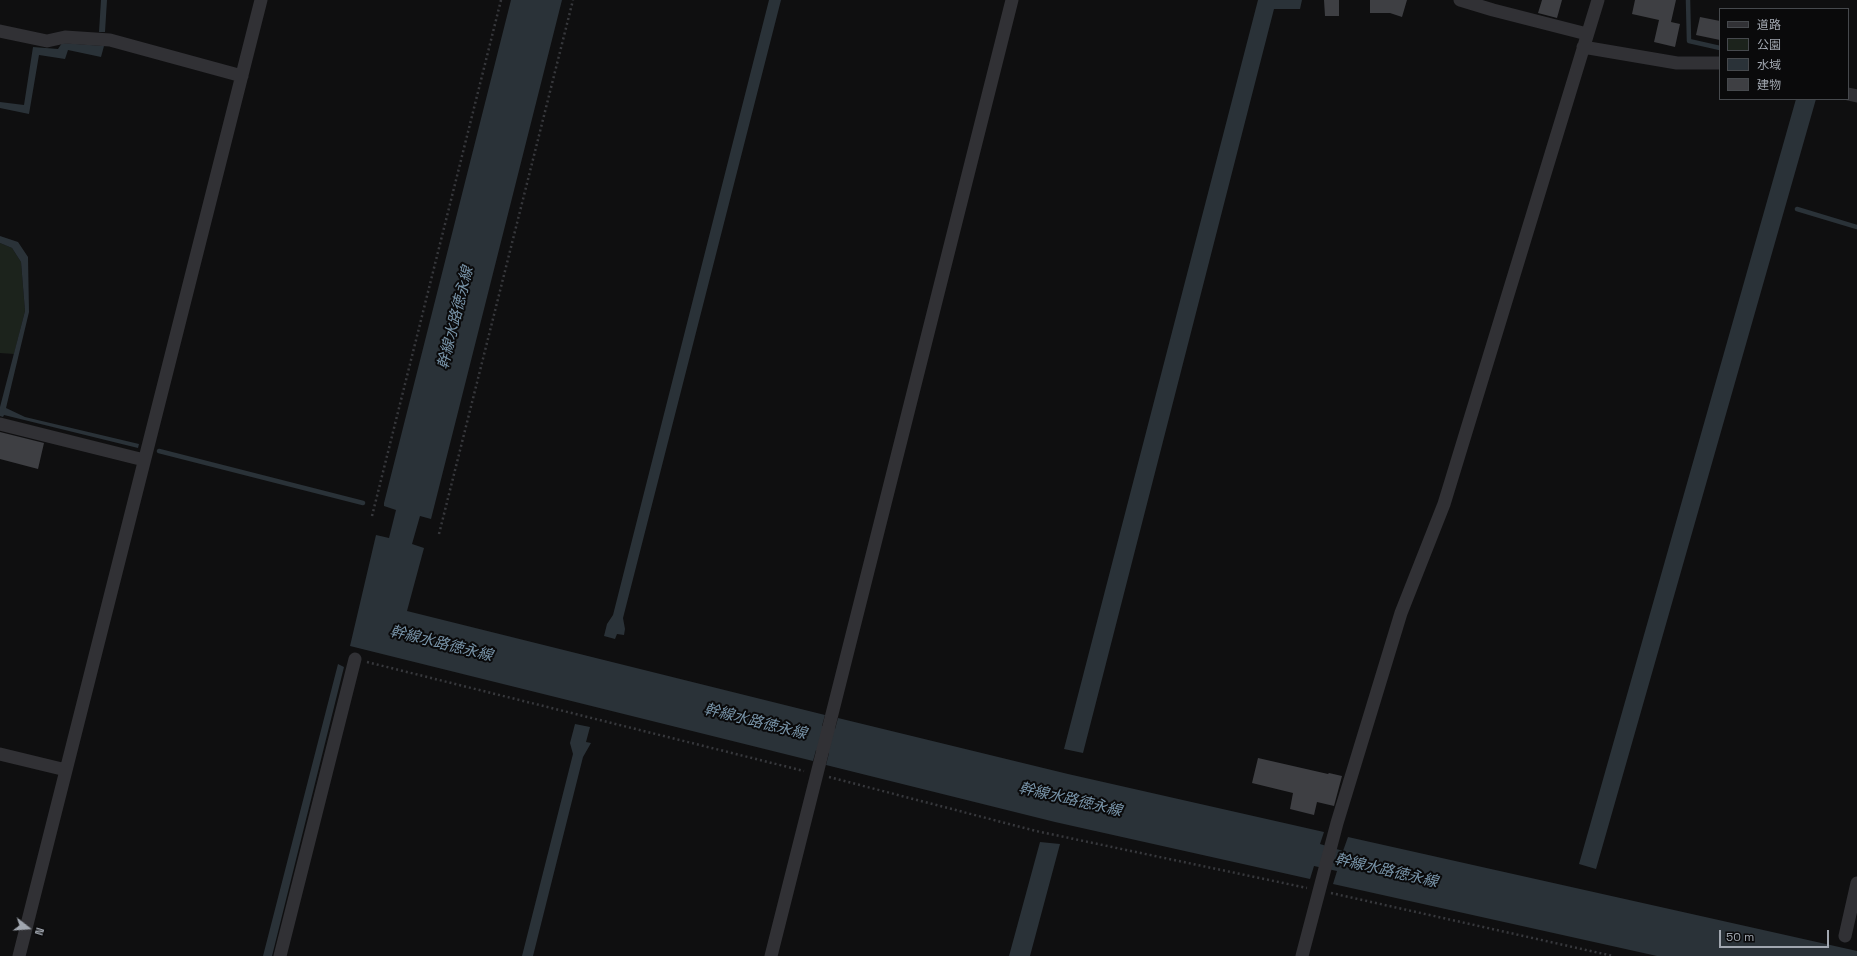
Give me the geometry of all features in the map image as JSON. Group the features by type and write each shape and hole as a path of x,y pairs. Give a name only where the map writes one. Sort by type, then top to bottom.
{"street":[{"path":"19,956 261,0"},
{"path":"771,956 1012,0"},
{"path":"1460,0 1494,5 1587,34"},
{"path":"1302,956 1332,842 1401,612 1444,504 1598,0"},
{"path":"0,31 47,41 65,37 110,40 242,76"},
{"path":"1583,47 1677,64 1719,63"},
{"path":"0,424 144,460"},
{"path":"280,956 354,659"},
{"path":"0,754 66,770"},
{"path":"1845,936 1857,883"}],"path":[{"path":"372,516 501,0"},
{"path":"439,534 573,0"},
{"path":"354,659 816,774 1036,831 1319,890 1613,956"}],"green space":[{"path":"0,243 12,248 21,262 25,311 14,354 0,353"}],"water":[{"path":"101,0 107,0 105,32 99,32"},
{"name":"幹線水路徳永線","path":"511,0 562,0 431,519 420,516 412,544 424,548 407,611 825,715 822,726 835,729 838,718 1068,774 1324,832 1320,844 1343,851 1348,837 1857,951 1857,956 1657,956 1333,884 1337,871 1314,866 1310,879 1055,822 826,765 829,753 816,750 813,761 350,646 376,535 389,538 396,510 384,506 384,503"},
{"path":"769,0 781,0 623,618 625,629 624,635 617,634 615,639 604,636 607,624 613,615"},
{"path":"1258,0 1302,0 1300,9 1274,9 1083,753 1064,749"},
{"path":"62,43 104,46 101,57 68,50 65,59 39,55 29,114 0,108 0,102 24,105 33,47 58,49"},
{"path":"1796,100 1816,100 1596,869 1579,864"},
{"path":"0,236 18,242 28,257 29,312 6,408 25,417 139,444 138,448 4,415 3,417 0,416 0,407 25,311 21,262 12,248 0,243"},
{"path":"338,664 344,667 272,956 263,956"},
{"path":"575,724 590,727 586,742 591,743 583,757 533,956 522,956 573,754 570,743"},
{"path":"1040,842 1060,844 1030,956 1009,956"}],"building":[{"path":"1324,0 1339,0 1339,16 1325,16"},
{"path":"1370,0 1407,0 1402,17 1390,13 1370,13"},
{"path":"1542,0 1562,0 1557,18 1538,13"},
{"path":"1635,0 1676,0 1671,22 1680,24 1675,47 1654,42 1659,20 1632,14"},
{"path":"1700,17 1719,21 1719,40 1696,35"},
{"path":"0,432 44,443 38,469 0,459"},
{"path":"1258,758 1342,776 1334,806 1317,802 1314,815 1290,809 1293,793 1252,783"}],"waterway":[{"path":"1688,0 1689,41 1719,48"},
{"path":"1797,209 1857,227"},
{"path":"159,451 363,503"}]}
